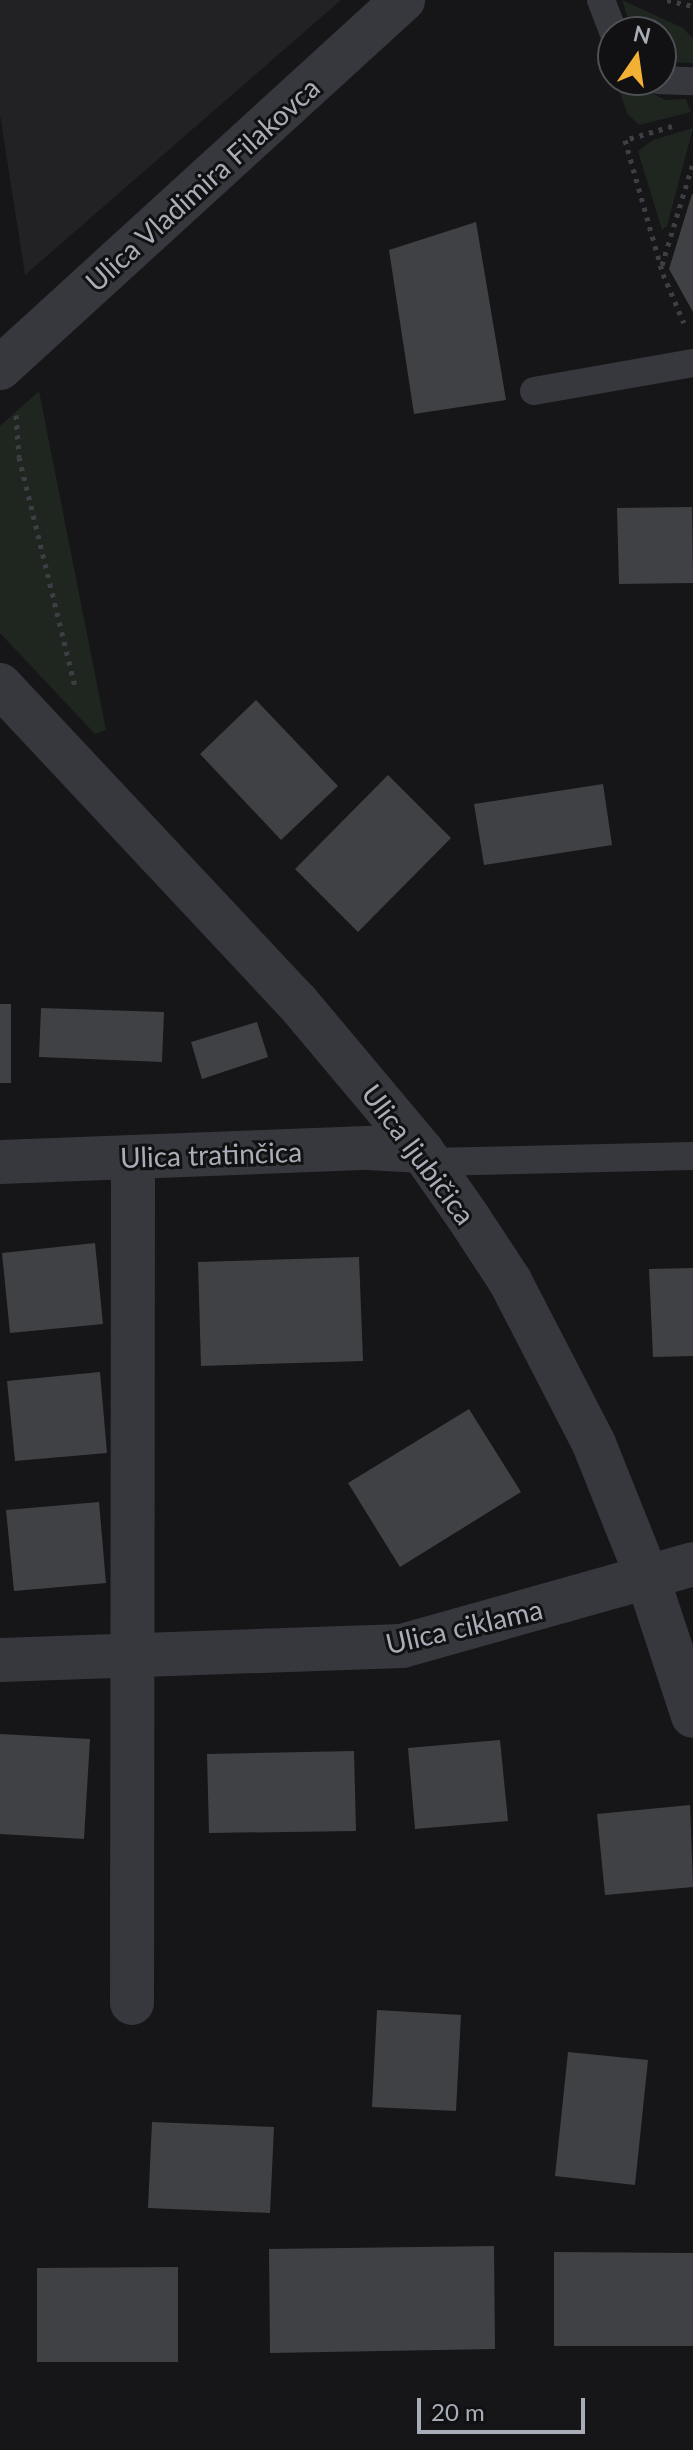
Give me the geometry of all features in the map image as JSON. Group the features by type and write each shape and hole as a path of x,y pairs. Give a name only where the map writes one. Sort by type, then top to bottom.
{"street":[{"name":"Ulica Vladimira Filakovca","path":"8,385 403,0"},
{"name":"Ulica ljubičica","path":"0,685 297,1002 425,1156 510,1281 560,1372 648,1579 693,1716"},
{"name":"Ulica tratinčica","path":"0,1162 368,1148 425,1156"},
{"path":"132,2003 133,1157"},
{"name":"Ulica ciklama","path":"0,1660 133,1659 402,1646 693,1564"}],"lane":[{"path":"534,391 693,363"},
{"path":"425,1156 693,1156"}],"path":[{"path":"667,0 693,6"},
{"path":"679,124 625,140 661,268 687,328"},
{"path":"661,268 693,163"},
{"path":"8,385 19,457 77,694"}],"shaded area":[{"path":"0,0 341,0 25,275 0,115"},
{"path":"622,0 657,16 627,16"},
{"path":"677,25 693,39 693,63 677,62"},
{"path":"621,96 686,99 691,112 639,125 627,113"},
{"path":"693,128 667,226 662,230 638,151 653,140"},
{"path":"39,391 106,730 95,734 0,633 0,426"}],"building":[{"path":"693,194 693,312 669,269"},
{"path":"476,222 506,400 414,414 389,250"},
{"path":"692,507 693,583 619,584 617,508"},
{"path":"256,700 338,786 281,840 200,754"},
{"path":"388,775 451,838 358,932 295,869"},
{"path":"603,784 612,845 484,865 474,804"},
{"path":"0,1004 11,1004 11,1083 0,1083"},
{"path":"41,1008 164,1012 162,1062 39,1057"},
{"path":"257,1022 268,1057 202,1079 191,1042"},
{"path":"95,1243 103,1324 10,1333 2,1253"},
{"path":"359,1257 363,1361 201,1366 198,1262"},
{"path":"693,1268 693,1356 653,1357 649,1269"},
{"path":"100,1372 107,1453 15,1461 7,1381"},
{"path":"469,1409 521,1492 400,1567 348,1483"},
{"path":"99,1502 106,1583 14,1591 6,1510"},
{"path":"0,1734 90,1739 84,1839 0,1834"},
{"path":"500,1740 508,1821 415,1829 408,1748"},
{"path":"354,1751 356,1831 209,1833 207,1754"},
{"path":"690,1805 693,1887 605,1895 597,1814"},
{"path":"377,2010 461,2015 456,2111 372,2107"},
{"path":"568,2052 648,2060 635,2185 555,2176"},
{"path":"152,2122 274,2127 270,2213 148,2208"},
{"path":"494,2246 495,2349 270,2353 269,2249"},
{"path":"554,2252 693,2253 693,2346 554,2346"},
{"path":"178,2267 178,2362 37,2362 37,2268"}]}
